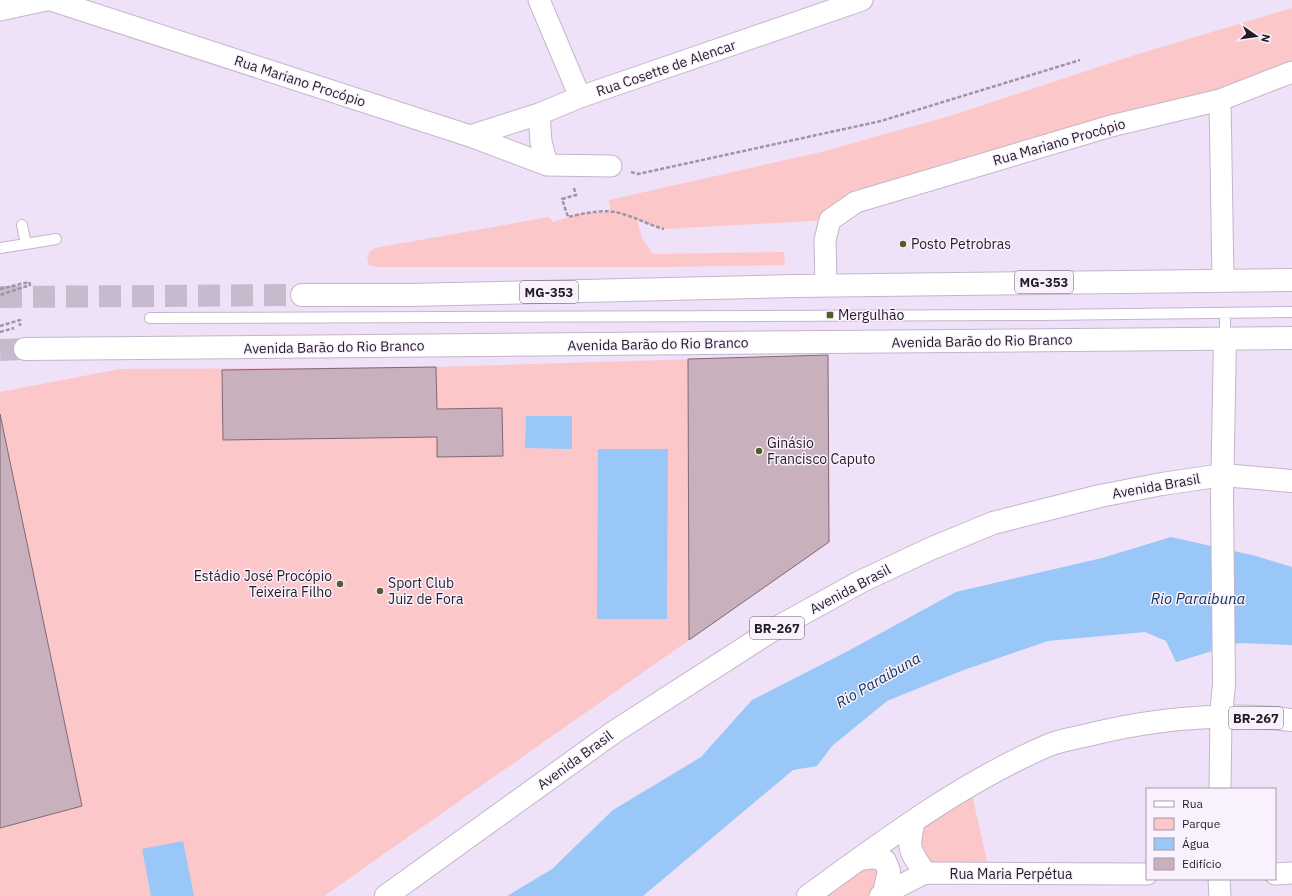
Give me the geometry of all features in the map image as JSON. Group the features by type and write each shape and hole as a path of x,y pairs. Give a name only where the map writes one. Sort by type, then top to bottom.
{"main road":[{"name":"MG-353","path":"302,295 408,295 826,285 1292,280"},
{"name":"Avenida Barão do Rio Branco","path":"25,349 1292,338"},
{"path":"1221,716 1224,684 1222,498 1225,339"},
{"name":"Avenida Brasil","path":"386,896 614,732 771,631 860,582 930,549 993,523 1100,496 1162,484 1223,475 1292,481"},
{"name":"BR-267","path":"808,896 914,821 975,782 1050,745 1126,726 1221,716 1292,720"},
{"path":"914,821 909,839 910,850 925,873"},
{"path":"860,859 874,857 885,861 889,871 882,894"},
{"path":"889,871 925,873"}],"street":[{"path":"0,10 46,0"},
{"name":"Rua Mariano Procópio","path":"51,0 470,136 548,165 611,166"},
{"path":"539,0 580,97"},
{"name":"Rua Cosette de Alencar","path":"470,136 539,114 580,97 851,2"},
{"name":"Rua Mariano Procópio","path":"826,285 825,240 830,220 856,202 1111,126 1220,100 1292,72"},
{"path":"1220,100 1223,280"},
{"path":"539,114 541,142 548,165"},
{"path":"1220,788 1221,716"},
{"name":"Rua Maria Perpétua","path":"882,894 925,873 1146,874"},
{"path":"1276,874 1292,873"},
{"path":"1219,880 1220,896"}],"lane":[{"path":"22,225 26,244"},
{"path":"0,248 56,239"},
{"name":"Avenida Barão do Rio Branco","path":"150,318 1225,314 1292,312"},
{"path":"1225,314 1225,339"}],"path":[{"path":"611,166 638,174 881,121 1080,60"},
{"path":"573,186 576,195 562,199 568,217 583,213 616,212 646,224 664,228"},
{"path":"0,289 29,282 30,285 0,294"},
{"path":"0,326 20,320 22,326 0,332"}],"green space":[{"path":"1292,8 1292,72 830,220 664,229 637,220 642,238 653,254 784,252 785,265 666,267 377,267 369,265 367,258 370,251 375,248 549,217 553,222 583,213 611,212 609,200 821,152 950,116 1135,55"},
{"name":"Sport Club Juiz de Fora","path":"828,355 829,542 324,896 0,896 0,392 120,369 436,367"},
{"path":"971,790 990,874 925,873 914,821"},
{"path":"860,859 885,861 880,896 807,896"}],"water":[{"path":"526,416 572,416 572,449 525,448"},
{"path":"598,449 668,449 667,619 597,619"},
{"name":"Rio Paraibuna","path":"1171,537 1256,556 1292,567 1292,645 1239,643 1176,662 1166,641 1145,632 1048,641 961,671 887,701 832,746 817,766 793,770 643,896 507,896 552,869 613,810 701,757 752,700 848,651 956,592 1102,558"},
{"path":"183,841 194,896 151,896 142,849"}],"building":[{"name":"Ginásio Francisco Caputo","path":"828,355 829,542 689,640 688,359"},
{"path":"436,367 437,409 502,408 503,456 437,457 437,437 223,440 222,370"},
{"path":"0,414 82,806 0,828"}],"tunnel":[{"path":"0,297 302,295"},
{"path":"0,350 25,349"}],"place":[{"name":"Posto Petrobras","path":"903,244"},
{"name":"Mergulhão","path":"830,315"},
{"name":"Ginásio Francisco Caputo","path":"759,451"},
{"name":"Estádio José Procópio Teixeira Filho","path":"340,584"},
{"name":"Sport Club Juiz de Fora","path":"380,591"}]}
